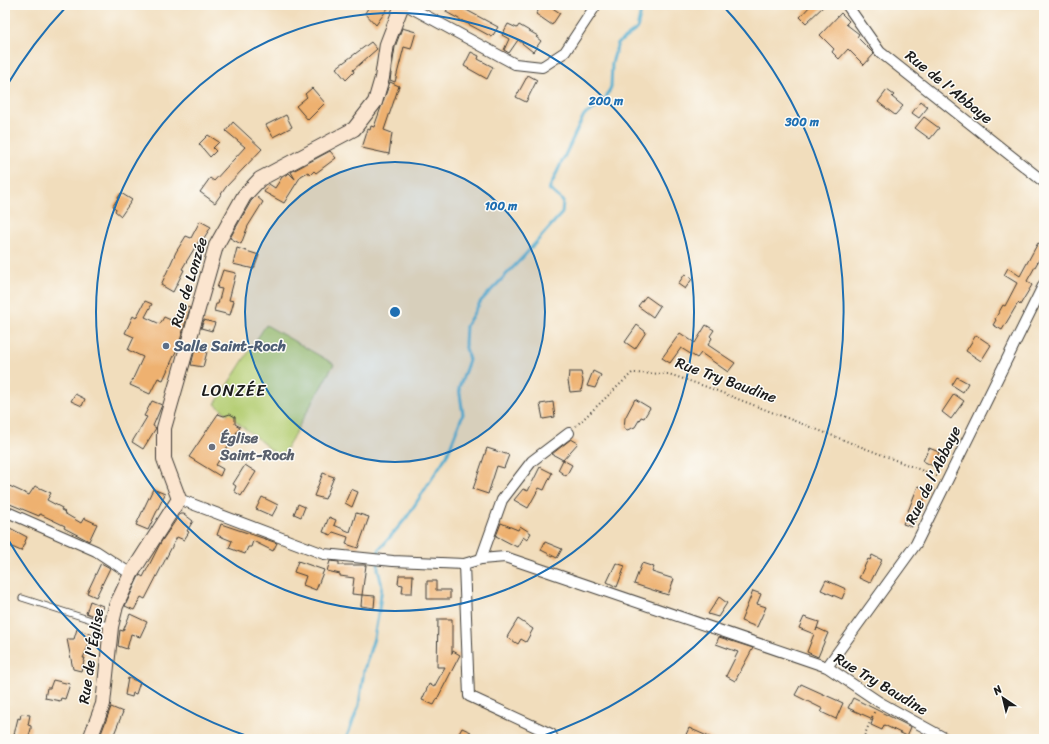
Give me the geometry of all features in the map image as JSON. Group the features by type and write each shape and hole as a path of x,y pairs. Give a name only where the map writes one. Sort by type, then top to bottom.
{"street":[{"name":"Rue de Lonzée","path":"179,499 164,459 164,428 216,246 244,196 260,178 354,129 375,102 382,78 387,44 402,5"},
{"path":"406,5 515,64 542,67 564,52 596,5"},
{"name":"Rue de l'Abbaye","path":"847,5 880,52 1044,182"},
{"name":"Rue de l'Abbaye","path":"827,667 916,544 1044,284"},
{"path":"481,559 502,500 532,461 569,433"},
{"name":"Rue Try Baudine","path":"179,499 324,554 385,560 464,564 481,559 505,557 827,667 879,702 946,739"},
{"name":"Rue de l'Église","path":"90,739 103,704 111,627 116,606 131,574 179,499"},
{"path":"5,511 96,551 131,574"},
{"path":"464,564 469,696 551,734 553,739"}],"lane":[{"path":"22,598 111,627"}],"path":[{"name":"Rue Try Baudine","path":"569,433 632,373 669,374 707,387 948,480"},
{"path":"863,739 879,702"}],"green space":[{"path":"266,325 334,364 281,458 215,404"}],"building":[{"path":"370,5 390,5 376,25 365,13"},
{"path":"449,5 457,5 498,27 492,37 446,12"},
{"path":"542,5 548,5 560,13 552,25 536,14"},
{"path":"811,5 825,5 806,23 800,17"},
{"path":"841,13 849,21 846,24 859,34 857,37 874,54 864,65 848,49 839,59 832,52 834,49 820,35"},
{"path":"508,24 517,28 519,25 538,36 536,37 541,41 533,52 518,40 509,53 504,50 509,39 502,35"},
{"path":"402,28 416,32 411,49 404,47 395,82 390,80 395,47"},
{"path":"371,42 377,49 353,70 354,72 346,80 336,68"},
{"path":"471,52 479,56 478,59 493,67 487,79 464,66"},
{"path":"528,75 537,80 526,102 516,97"},
{"path":"390,82 399,86 384,130 392,133 389,154 362,148 368,129 370,130 371,126 374,127"},
{"path":"312,88 325,103 308,120 296,106 307,97 305,94"},
{"path":"887,90 894,95 892,97 903,106 895,115 878,102"},
{"path":"921,101 928,107 919,118 912,113"},
{"path":"286,115 292,127 273,137 266,125"},
{"path":"924,117 939,128 930,139 915,128"},
{"path":"233,122 262,149 226,187 215,203 200,192 210,178 214,181 245,147 226,131"},
{"path":"208,135 219,142 213,148 216,151 210,157 199,144"},
{"path":"330,151 336,158 316,173 314,171 310,175 308,172 301,176 284,203 264,192 269,184 275,188 282,177 289,173 295,179 291,172"},
{"path":"121,193 132,200 121,216 115,211 116,209 113,206"},
{"path":"256,196 263,202 248,226 241,244 230,238 251,201"},
{"path":"200,221 211,227 202,241 200,239 182,269 184,270 173,292 161,285 176,252 186,236 191,238"},
{"path":"1038,243 1044,246 1044,251 1027,281 1032,285 1020,305 1018,303 1002,330 993,325 1003,305 1005,306 1017,283 1004,275 1008,268 1020,276"},
{"path":"237,248 259,255 254,269 233,264"},
{"path":"223,270 236,273 229,300 234,301 230,315 214,311 216,304 218,304 222,289 217,288"},
{"path":"685,274 692,279 685,289 678,284"},
{"path":"646,296 660,306 653,317 638,306"},
{"path":"145,301 152,304 145,317 160,324 164,317 173,321 181,304 190,308 178,347 163,380 158,378 150,394 130,385 143,357 128,350 134,337 125,333 133,316 136,318"},
{"path":"204,320 215,323 212,331 201,328"},
{"path":"637,325 646,332 635,349 625,342"},
{"path":"706,325 714,330 710,336 712,338 708,345 735,363 728,372 701,353 697,358 681,348 670,363 662,358 680,333 695,343"},
{"path":"976,335 991,345 981,361 966,351"},
{"path":"195,349 207,352 203,367 191,365"},
{"path":"593,371 601,375 595,388 587,386"},
{"path":"569,372 581,372 583,381 581,391 570,392 568,381"},
{"path":"957,377 968,383 963,392 952,385"},
{"path":"75,394 85,399 82,406 71,401"},
{"path":"954,394 964,401 951,419 942,412"},
{"path":"635,399 650,408 644,418 641,417 635,427 627,430 624,428 625,418"},
{"path":"152,401 162,405 153,426 156,428 143,449 132,442 147,417 144,416"},
{"path":"553,402 555,417 543,419 540,404"},
{"name":"Église Saint-Roch","path":"218,414 224,416 230,414 235,417 235,424 240,427 216,465 223,469 220,476 189,457"},
{"path":"571,439 578,443 563,460 552,454"},
{"path":"487,448 509,455 504,468 497,466 488,494 473,489"},
{"path":"929,448 939,452 933,466 923,461"},
{"path":"563,460 572,465 566,476 558,470"},
{"path":"245,465 256,472 241,496 234,491 236,486 233,484"},
{"path":"540,467 552,473 544,490 539,488 528,508 514,500 523,489 528,491"},
{"path":"323,473 334,477 325,499 314,496"},
{"path":"5,484 29,495 35,486 40,488 51,493 47,500 62,508 61,510 65,512 64,513 81,523 84,518 97,524 89,541 64,528 65,526 40,514 39,516 5,502"},
{"path":"918,486 928,490 912,527 903,524"},
{"path":"153,489 165,494 148,530 136,525"},
{"path":"351,489 358,492 352,507 345,503"},
{"path":"262,497 278,505 272,516 256,509"},
{"path":"298,504 305,507 301,517 294,514"},
{"path":"356,513 369,517 358,548 346,544 348,537 333,532 331,535 323,532 329,517 336,520 334,525 350,532"},
{"path":"180,514 184,514 193,521 187,531 189,532 184,540 177,537 145,599 141,597 134,610 125,606 138,578 140,575 143,577 161,542"},
{"path":"501,523 518,530 520,526 531,533 527,540 523,537 517,547 496,536"},
{"path":"221,524 277,543 273,551 253,541 251,547 248,547 245,554 229,548 232,541 217,535"},
{"path":"10,528 27,537 21,551 5,544 5,538"},
{"path":"545,542 562,549 557,558 541,550"},
{"path":"872,555 882,560 870,583 859,578 868,559 870,560"},
{"path":"298,561 324,570 316,590 303,585 306,576 294,572"},
{"path":"330,561 339,562 339,565 366,565 362,595 352,594 354,578 340,576 340,574 327,571"},
{"path":"101,563 110,568 96,597 87,593"},
{"path":"616,563 625,566 617,587 607,582"},
{"path":"642,563 654,567 652,572 674,579 668,595 634,584"},
{"path":"399,575 413,575 412,593 402,593 403,585 398,584"},
{"path":"826,580 846,589 842,599 821,590"},
{"path":"427,581 436,581 436,590 450,590 450,599 427,599"},
{"path":"753,591 761,594 757,604 766,607 757,627 741,621"},
{"path":"362,595 375,596 374,608 361,606"},
{"path":"719,597 727,603 718,617 708,614"},
{"path":"90,601 103,606 99,618 86,613"},
{"path":"130,614 147,622 140,637 131,634 127,649 118,646 120,630 123,631"},
{"path":"804,617 819,622 817,628 828,633 818,657 807,652 814,634 799,628"},
{"path":"438,619 452,619 452,654 453,651 460,655 434,705 422,700 429,684 434,687 445,667 437,667"},
{"path":"518,619 533,629 526,642 521,639 518,644 507,637"},
{"path":"77,629 93,635 83,658 85,658 81,671 73,669 67,639 74,639"},
{"path":"719,637 753,648 735,681 726,676 738,652 716,644"},
{"path":"128,678 140,682 136,694 133,693 132,697 125,695"},
{"path":"53,680 70,684 65,699 61,698 60,701 45,698 47,688 50,688"},
{"path":"801,684 843,703 836,719 821,712 823,709 795,695"},
{"path":"853,698 911,727 907,736 884,725 882,730 871,725 873,719 848,708"},
{"path":"111,707 123,712 112,739 99,739"},
{"path":"21,714 30,715 28,725 31,726 31,729 28,739 13,739 18,718 20,719"},
{"path":"462,728 471,732 467,739 456,739"},
{"path":"689,728 714,739 684,739"}],"waterway":[{"path":"346,739 359,705 364,670 374,638 379,610 382,586 378,569 379,550 407,517 447,455 463,414 459,388 469,360 465,344 466,326 481,301 562,213 563,201 549,189 584,115 603,104 611,87 612,63 618,43 637,29 641,11 648,5"}],"place":[{"name":"Salle Saint-Roch","path":"166,346"},
{"name":"Église Saint-Roch","path":"212,447"}],"district":[{"name":"LONZÉE","path":"234,390"}]}
